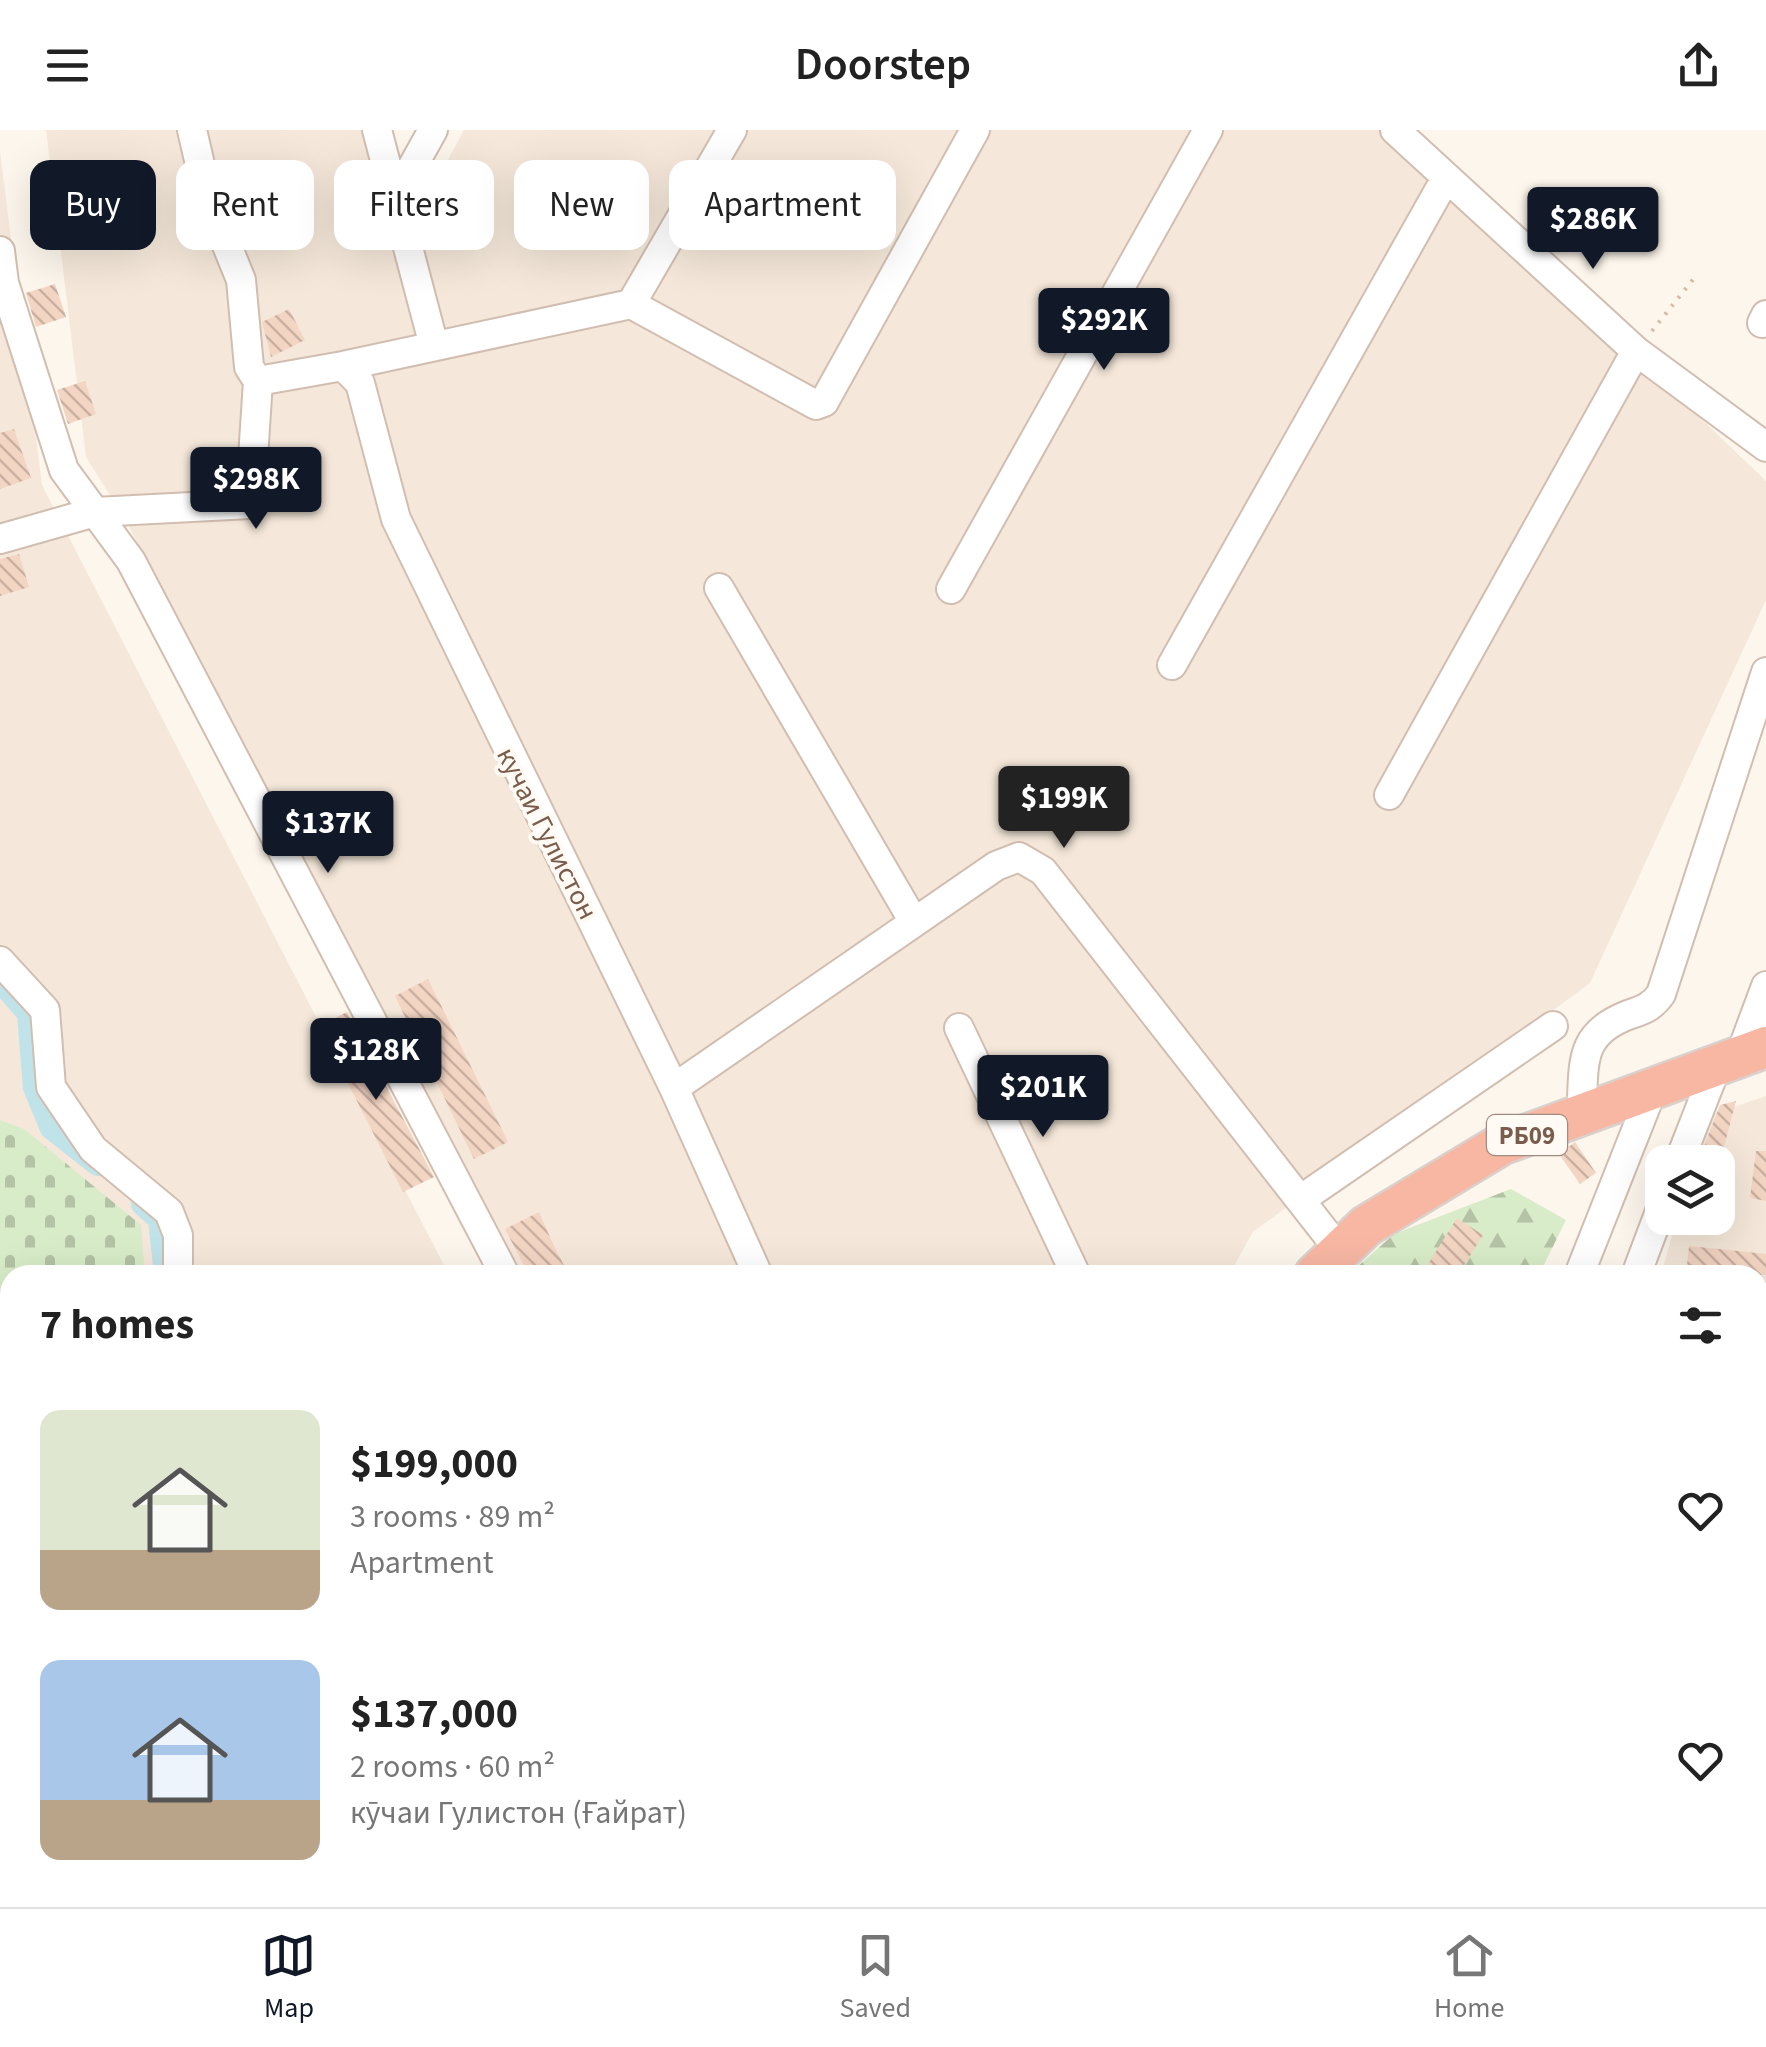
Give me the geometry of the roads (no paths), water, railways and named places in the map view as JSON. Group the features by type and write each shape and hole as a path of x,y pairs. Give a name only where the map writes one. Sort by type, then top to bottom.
{"highway":[{"name":"РБ09","path":"1328,1263 1366,1226 1502,1144 1741,1056"}],"street":[{"path":"0,539 95,512 250,504 258,381 249,367 241,280 208,199 192,130"},
{"path":"377,130 385,160"},
{"path":"416,160 433,130"},
{"path":"631,304 732,130"},
{"path":"258,381 352,374 434,346 631,304 816,405 824,402 975,130"},
{"path":"951,589 1208,130"},
{"path":"1395,130 1636,350 1766,446"},
{"path":"1172,665 1446,178"},
{"path":"409,250 434,346"},
{"path":"0,252 4,284 64,470 131,561 499,1265"},
{"path":"1389,795 1636,350"},
{"name":"кучаи Гулистон","path":"352,374 396,519 674,1088 754,1265"},
{"path":"719,588 914,922"},
{"path":"1581,1115 1592,1036 1603,1025 1652,1006 1661,994 1766,672"},
{"path":"674,1088 996,866 1019,856 1043,871 1300,1200 1328,1263"},
{"path":"0,961 45,1010 51,1088 93,1148 169,1212 178,1235 178,1265"},
{"path":"1689,1145 1741,1056 1766,986"},
{"path":"1300,1200 1552,1026"},
{"path":"960,1028 1071,1265"},
{"path":"1584,1265 1653,1088"},
{"path":"1640,1265 1651,1235"}],"waterway":[{"path":"0,983 27,1014 33,1088 50,1129 97,1166"},
{"path":"141,1205 158,1220 163,1265"}]}
